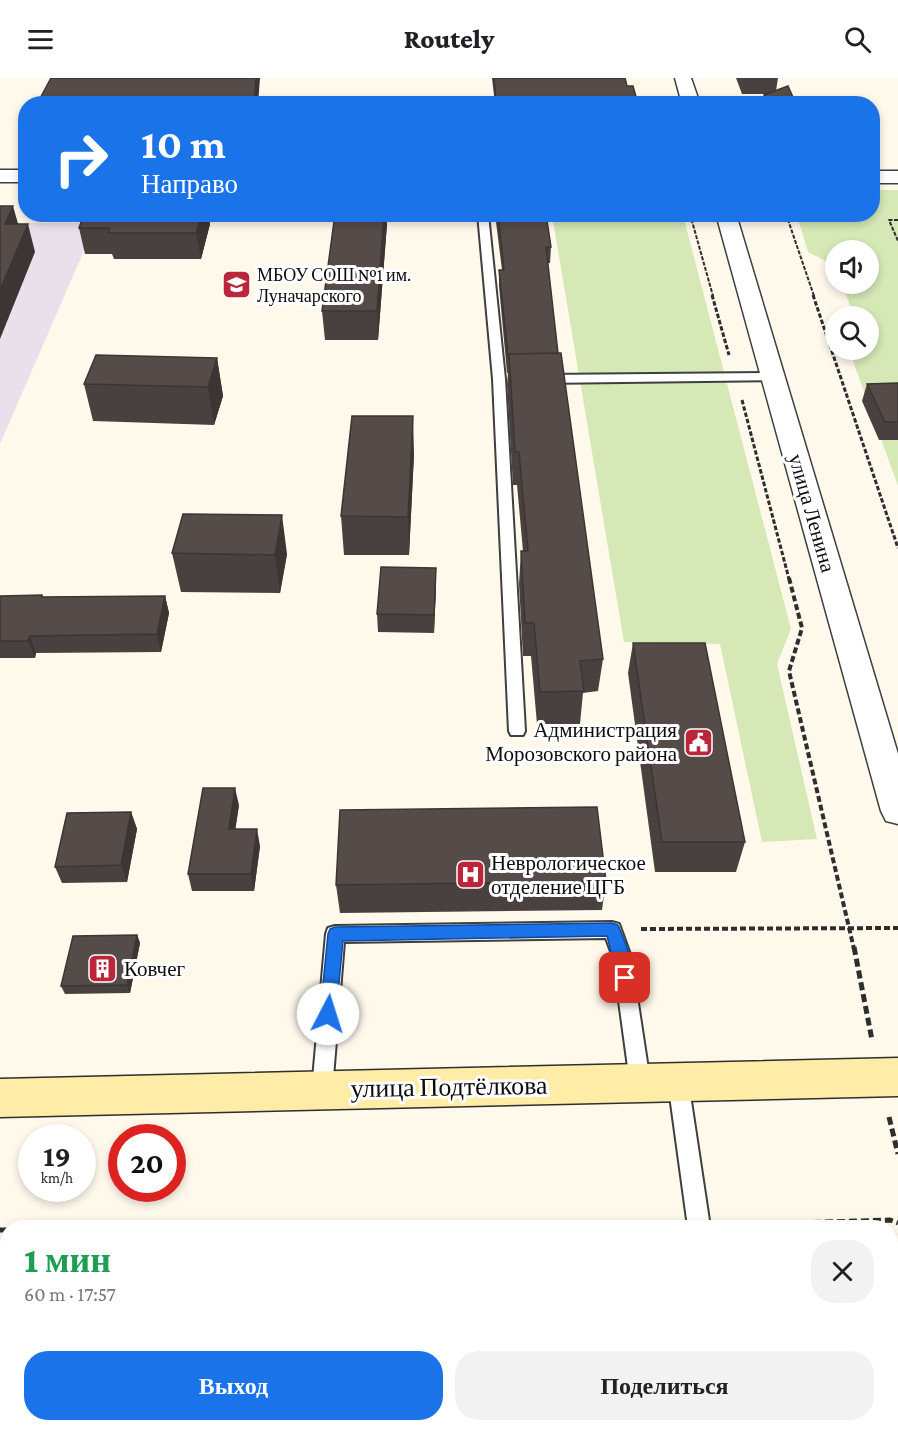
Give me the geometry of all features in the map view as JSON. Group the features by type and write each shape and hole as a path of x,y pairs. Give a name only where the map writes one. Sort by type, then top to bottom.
{"main road":[{"name":"улица Подтёлкова","path":"0,1098 889,1077"}],"street":[{"path":"682,78 688,96"},
{"path":"0,176 18,176"},
{"path":"880,177 898,177"},
{"name":"улица Ленина","path":"728,222 898,811"}],"lane":[{"path":"484,222 505,379 517,731"},
{"path":"534,379 773,376"},
{"path":"322,1090 335,934 612,930 659,1082 697,1220"}],"path":[{"path":"898,220 889,220 898,241"},
{"path":"692,222 802,628 789,671 834,868 889,1077 898,1154"},
{"path":"789,222 898,548"},
{"path":"612,930 898,928"}],"shaded area":[{"path":"0,223 96,223 0,444"}],"green space":[{"path":"880,190 898,190 898,486 853,360 879,360 879,306 850,306 846,294 879,294 879,240 825,240 825,261 808,252 799,222 880,222"},
{"path":"553,222 685,222 791,629 777,664 817,839 762,842 720,644 624,642"}],"building":[{"path":"51,78 256,78 255,96 41,96"},
{"path":"494,78 625,78 627,86 633,86 636,96 496,96"},
{"path":"788,86 792,96 764,96"},
{"path":"0,206 13,206 5,224 28,224 0,290"},
{"path":"81,222 199,222 196,233 108,233 110,228 79,228"},
{"path":"334,222 383,222 377,311 322,311"},
{"path":"499,222 547,222 551,247 546,247 558,353 509,354 508,356 499,270 504,270"},
{"path":"561,353 603,659 580,661 584,691 540,692 534,623 525,623 521,551 528,551 519,452 515,452 509,354"},
{"path":"96,355 217,358 208,387 84,384"},
{"path":"898,383 898,422 885,422 867,384"},
{"path":"352,416 413,416 408,517 341,516"},
{"path":"183,514 282,515 275,555 172,553"},
{"path":"381,567 436,568 434,615 377,614"},
{"path":"42,595 42,597 165,596 157,634 30,636 28,641 0,641 0,596"},
{"path":"633,643 705,643 745,842 662,842"},
{"path":"203,788 235,788 229,829 257,829 251,874 188,874"},
{"path":"597,807 606,881 336,885 340,810"},
{"path":"131,812 121,865 55,867 67,813"},
{"name":"Ковчег","path":"137,935 127,985 61,986 73,936"}],"place":[{"name":"МБОУ СОШ №1 им. Луначарского","path":"236,285"},
{"name":"Администрация Морозовского района","path":"698,742"},
{"name":"Неврологическое отделение ЦГБ","path":"470,875"},
{"name":"Ковчег","path":"103,969"}],"route":[{"path":"328,1014 335,934 612,930 622,957 625,978"}]}
